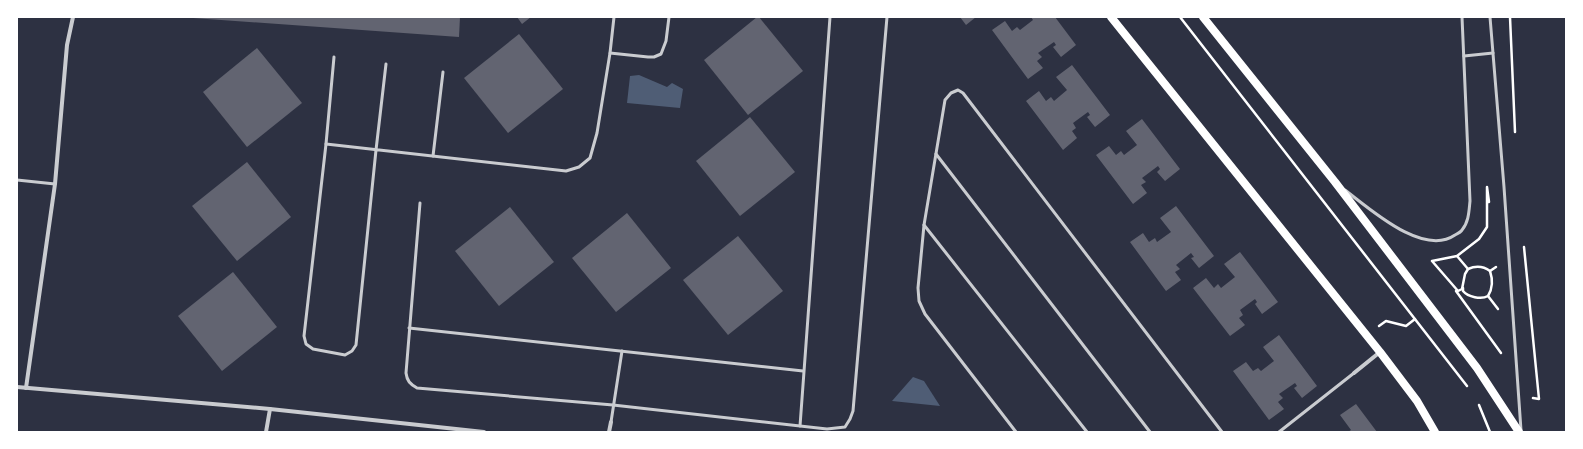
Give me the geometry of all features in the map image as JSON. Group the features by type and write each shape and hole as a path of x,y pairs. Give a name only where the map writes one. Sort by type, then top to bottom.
{"main road":[{"path":"1111,17 1380,352 1417,401 1436,432"},
{"path":"1203,17 1334,182 1477,368 1520,432"}],"street":[{"path":"26,388 55,184 67,45 73,17"},
{"path":"1354,373 1380,352"},
{"path":"17,387 270,409 484,432"},
{"path":"266,432 270,409"},
{"path":"609,432 611,422"}],"lane":[{"path":"326,144 566,171 579,167 590,158 594,146 610,52 614,17"},
{"path":"610,52 654,57 661,54 666,42 669,17"},
{"path":"800,426 830,17"},
{"path":"420,203 406,373 407,380 411,385 417,388 613,405 827,429 845,427 853,411 887,17"},
{"path":"1334,182 1378,215 1402,230 1422,239 1436,241 1449,239 1462,231 1467,222 1470,200 1462,17"},
{"path":"1490,17 1520,432"},
{"path":"1464,56 1493,53"},
{"path":"334,57 326,144 304,336 306,344 313,348 345,355 352,351 356,345 386,64"},
{"path":"433,156 443,72"},
{"path":"1016,432 925,314 919,301 918,288 924,225 945,100 951,93 958,90 963,93 1222,432"},
{"path":"936,154 1150,432"},
{"path":"17,180 55,184"},
{"path":"924,225 1087,432"},
{"path":"409,328 803,371"},
{"path":"611,422 622,351"},
{"path":"1280,432 1354,373"}],"path":[{"path":"1180,17 1468,387"},
{"path":"1510,17 1516,133"},
{"path":"1491,218 1487,187 1487,227 1479,240 1457,256 1432,261 1456,291 1504,358"},
{"path":"1518,397 1539,399 1524,242"},
{"path":"1457,256 1468,269"},
{"path":"1490,271 1498,266"},
{"path":"1456,291 1460,291 1462,288 1465,274 1468,269 1481,267 1490,271"},
{"path":"1462,288 1468,295 1483,298 1488,296 1491,290 1492,282 1490,271"},
{"path":"1464,302 1464,298 1468,295"},
{"path":"1488,296 1501,314"},
{"path":"1366,335 1386,321 1406,326 1429,307"},
{"path":"1477,399 1490,432"}],"water":[{"path":"639,75 667,87 672,83 683,89 680,108 627,103 630,76"},
{"path":"913,377 924,381 940,406 892,401"}],"building":[{"path":"193,17 460,17 459,37"},
{"path":"517,17 531,17 522,24"},
{"path":"757,17 759,17 803,71 748,115 704,60"},
{"path":"960,17 976,17 966,25"},
{"path":"1031,17 1055,17 1076,45 1061,57 1053,47 1056,45 1054,42 1038,53 1042,57 1037,61 1043,68 1028,79 992,30 1005,21 1012,31 1017,27 1020,30 1033,20"},
{"path":"519,34 563,89 508,133 464,78"},
{"path":"257,48 302,103 247,147 203,92"},
{"path":"1072,65 1110,115 1095,127 1087,117 1090,115 1088,112 1073,123 1076,128 1072,131 1077,138 1063,150 1026,101 1039,91 1046,101 1051,97 1054,101 1067,90 1056,77"},
{"path":"750,117 795,172 740,216 696,161"},
{"path":"1142,119 1180,169 1165,181 1157,172 1160,169 1158,166 1142,178 1146,182 1141,185 1147,193 1133,204 1096,155 1109,146 1116,155 1121,151 1124,155 1137,145 1126,131"},
{"path":"247,162 291,217 237,261 192,206"},
{"path":"1176,206 1214,256 1199,268 1191,258 1194,257 1191,253 1176,265 1180,269 1175,272 1181,280 1166,291 1130,242 1143,233 1149,242 1155,238 1157,242 1171,232 1160,218"},
{"path":"510,207 554,262 499,306 455,251"},
{"path":"627,213 671,268 616,312 572,258"},
{"path":"738,236 783,291 728,335 683,280"},
{"path":"1240,252 1278,302 1262,314 1255,304 1257,302 1255,299 1240,310 1243,315 1239,318 1245,325 1230,336 1193,288 1206,278 1214,288 1218,284 1221,288 1235,277 1224,264"},
{"path":"233,272 277,327 222,371 178,316"},
{"path":"1279,335 1317,386 1302,398 1294,388 1297,386 1295,383 1279,394 1283,398 1278,402 1284,409 1269,420 1233,371 1246,362 1253,371 1258,368 1261,371 1274,361 1263,347"},
{"path":"1356,404 1377,432 1348,432 1351,430 1340,415"}]}
